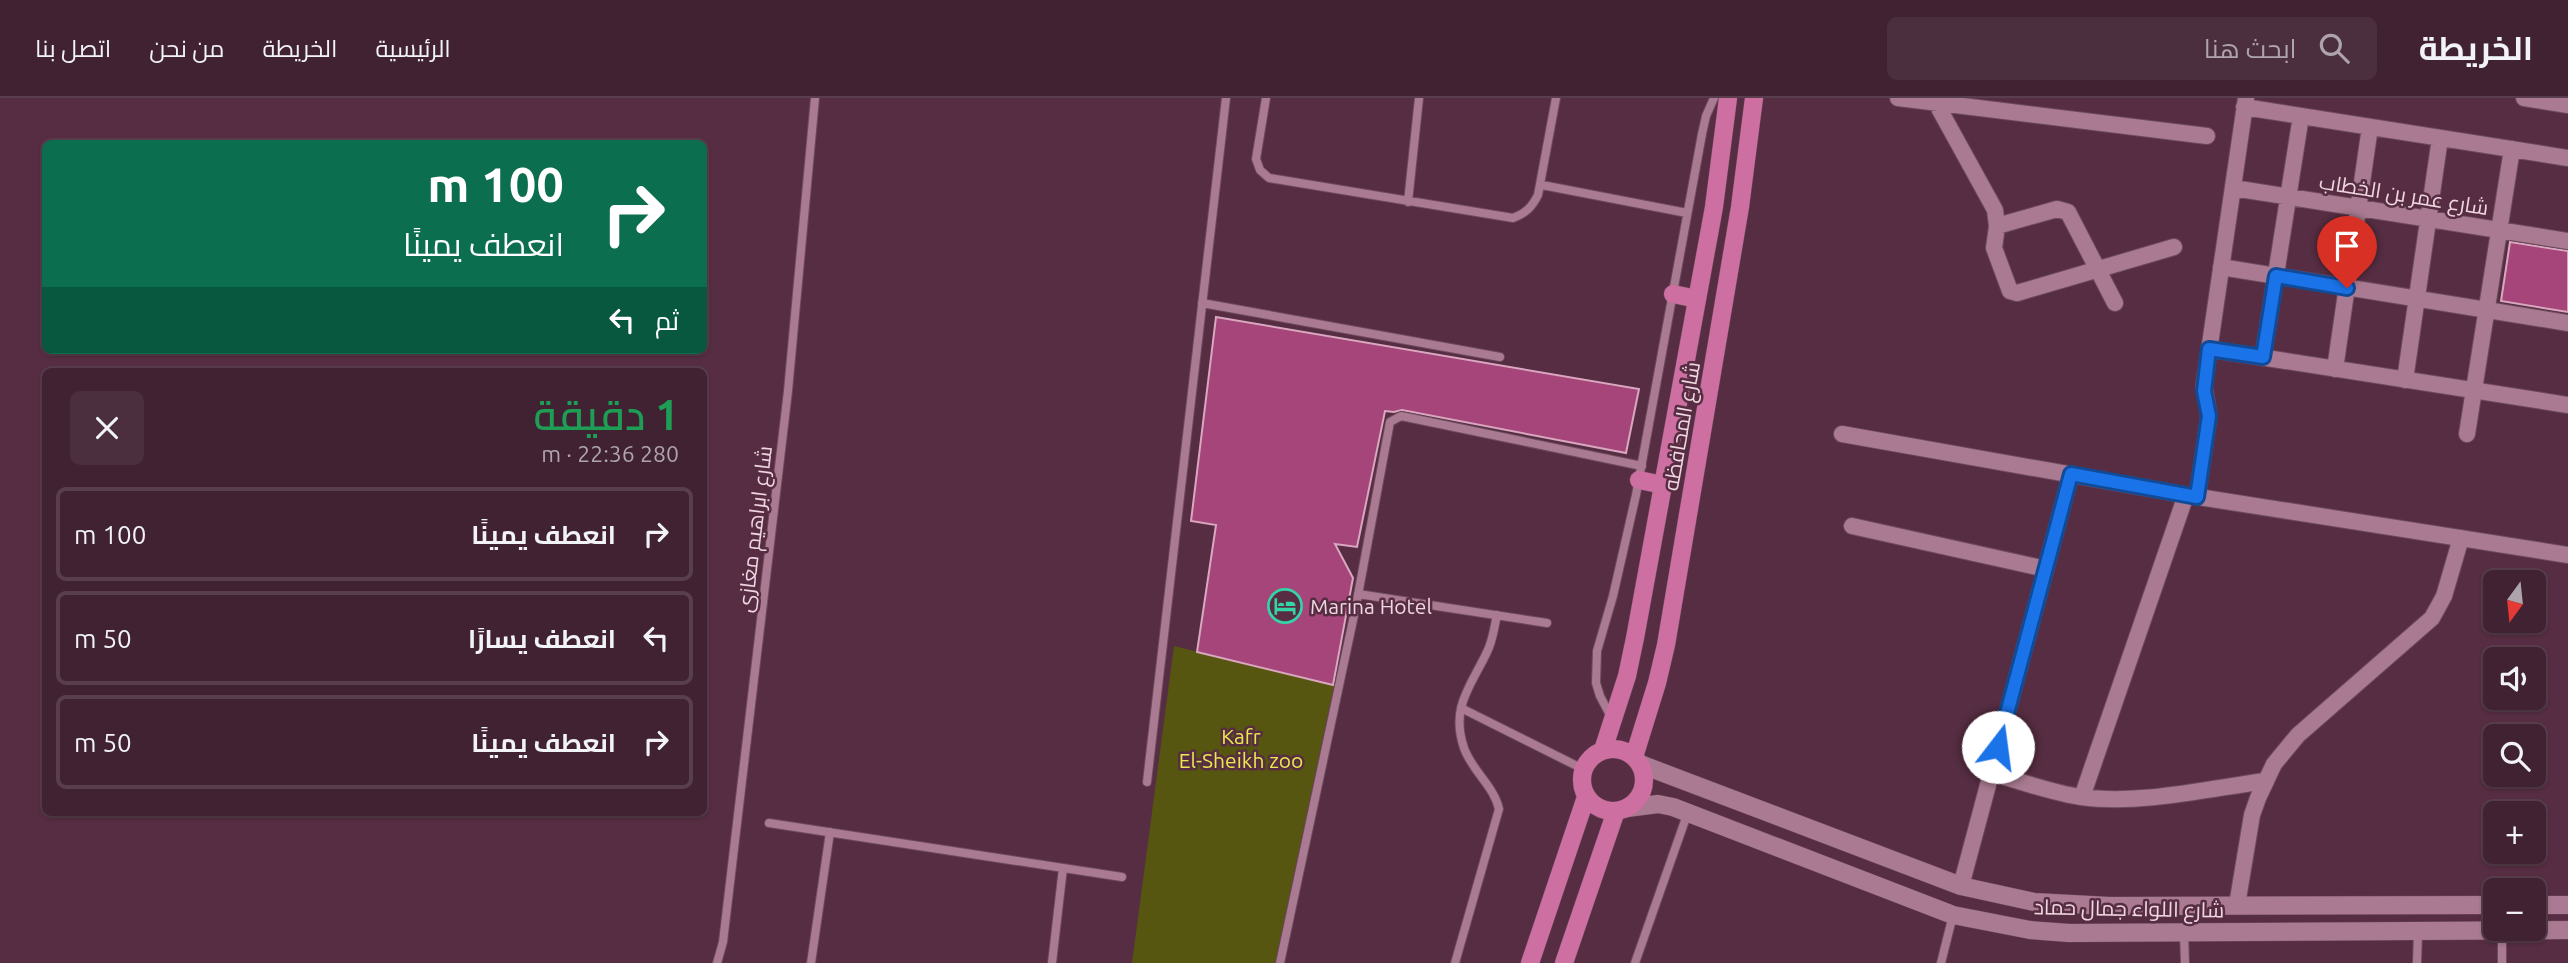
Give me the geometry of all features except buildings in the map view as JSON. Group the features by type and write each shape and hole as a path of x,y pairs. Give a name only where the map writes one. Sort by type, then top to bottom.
{"main road":[{"name":"شارع المحافظه","path":"1603,750 1635,638 1714,207 1728,98"},
{"name":"شارع المحافظه","path":"1637,761 1668,632 1740,207 1754,98"},
{"path":"1673,294 1697,299"},
{"path":"1640,473 1663,485"},
{"path":"1530,963 1586,797 1581,779 1583,769 1595,754 1614,748 1625,751 1637,761 1644,784 1635,802 1621,809 1599,808 1586,797"},
{"name":"شارع اللواء جمال حماد","path":"1637,761 1961,886 1997,895 2071,905 2483,905"},
{"name":"شارع اللواء جمال حماد","path":"1621,809 1658,804 1688,812 1953,915 2030,930 2069,933 2483,931"},
{"path":"1564,963 1621,809"},
{"path":"1762,841 1772,814"},
{"path":"2395,905 2395,932"},
{"path":"2546,905 2568,905"},
{"name":"شارع اللواء جمال حماد","path":"2546,930 2568,930"}],"street":[{"path":"1898,98 2207,136"},
{"path":"2524,98 2568,105"},
{"path":"2082,797 2191,496 2209,416 2204,391 2245,102 2301,116 2568,158"},
{"path":"1936,103 1992,203 1997,226 1994,241 1996,257 2009,290 2013,293 2174,247"},
{"path":"2263,357 2301,116"},
{"path":"2335,369 2370,127"},
{"path":"2405,380 2440,138"},
{"path":"2467,434 2512,149"},
{"name":"شارع عمر بن الخطاب","path":"2233,188 2568,242"},
{"path":"1997,226 2063,209 2071,216 2115,303"},
{"path":"2221,267 2568,323"},
{"path":"2209,349 2568,405"},
{"path":"1842,434 2191,496 2568,555"},
{"path":"1961,886 2071,474"},
{"path":"1852,526 2046,569"},
{"path":"2238,905 2252,815 2265,781 2298,735 2432,618 2444,596 2462,538"},
{"path":"1992,773 2082,797 2140,797 2265,781"}],"lane":[{"name":"شارع ابراهيم مغازى","path":"717,963 725,928 788,391 815,98"},
{"path":"1147,782 1226,98"},
{"path":"1266,98 1256,159 1260,170 1269,178 1513,218 1524,214 1533,206 1542,185 1556,98"},
{"path":"1408,202 1419,98"},
{"path":"1613,720 1600,696 1597,683 1597,651 1613,596 1640,473 1706,116 1714,98"},
{"path":"1542,185 1687,213"},
{"path":"1202,303 1500,356"},
{"path":"1280,963 1358,594 1388,426 1393,418 1401,416 1640,473"},
{"path":"1358,594 1547,623"},
{"path":"1455,963 1499,809 1494,795 1471,764 1460,728 1465,690 1490,645 1497,615"},
{"path":"1461,708 1583,769"},
{"path":"1635,963 1688,812"},
{"path":"769,823 1122,877"},
{"path":"811,963 830,832"},
{"path":"1052,963 1063,868"},
{"path":"1941,963 1953,915"},
{"path":"2417,963 2418,932"},
{"path":"2184,933 2185,963"},
{"path":"2502,941 2502,963"}],"green space":[{"name":"Kafr El-Sheikh zoo","path":"1174,646 1334,685 1275,963 1132,963"}],"place":[{"name":"Marina Hotel","path":"1285,606"}],"route":[{"path":"1998,747 2071,474 2197,497 2209,416 2204,398 2209,349 2263,357 2276,276 2347,288"}]}
